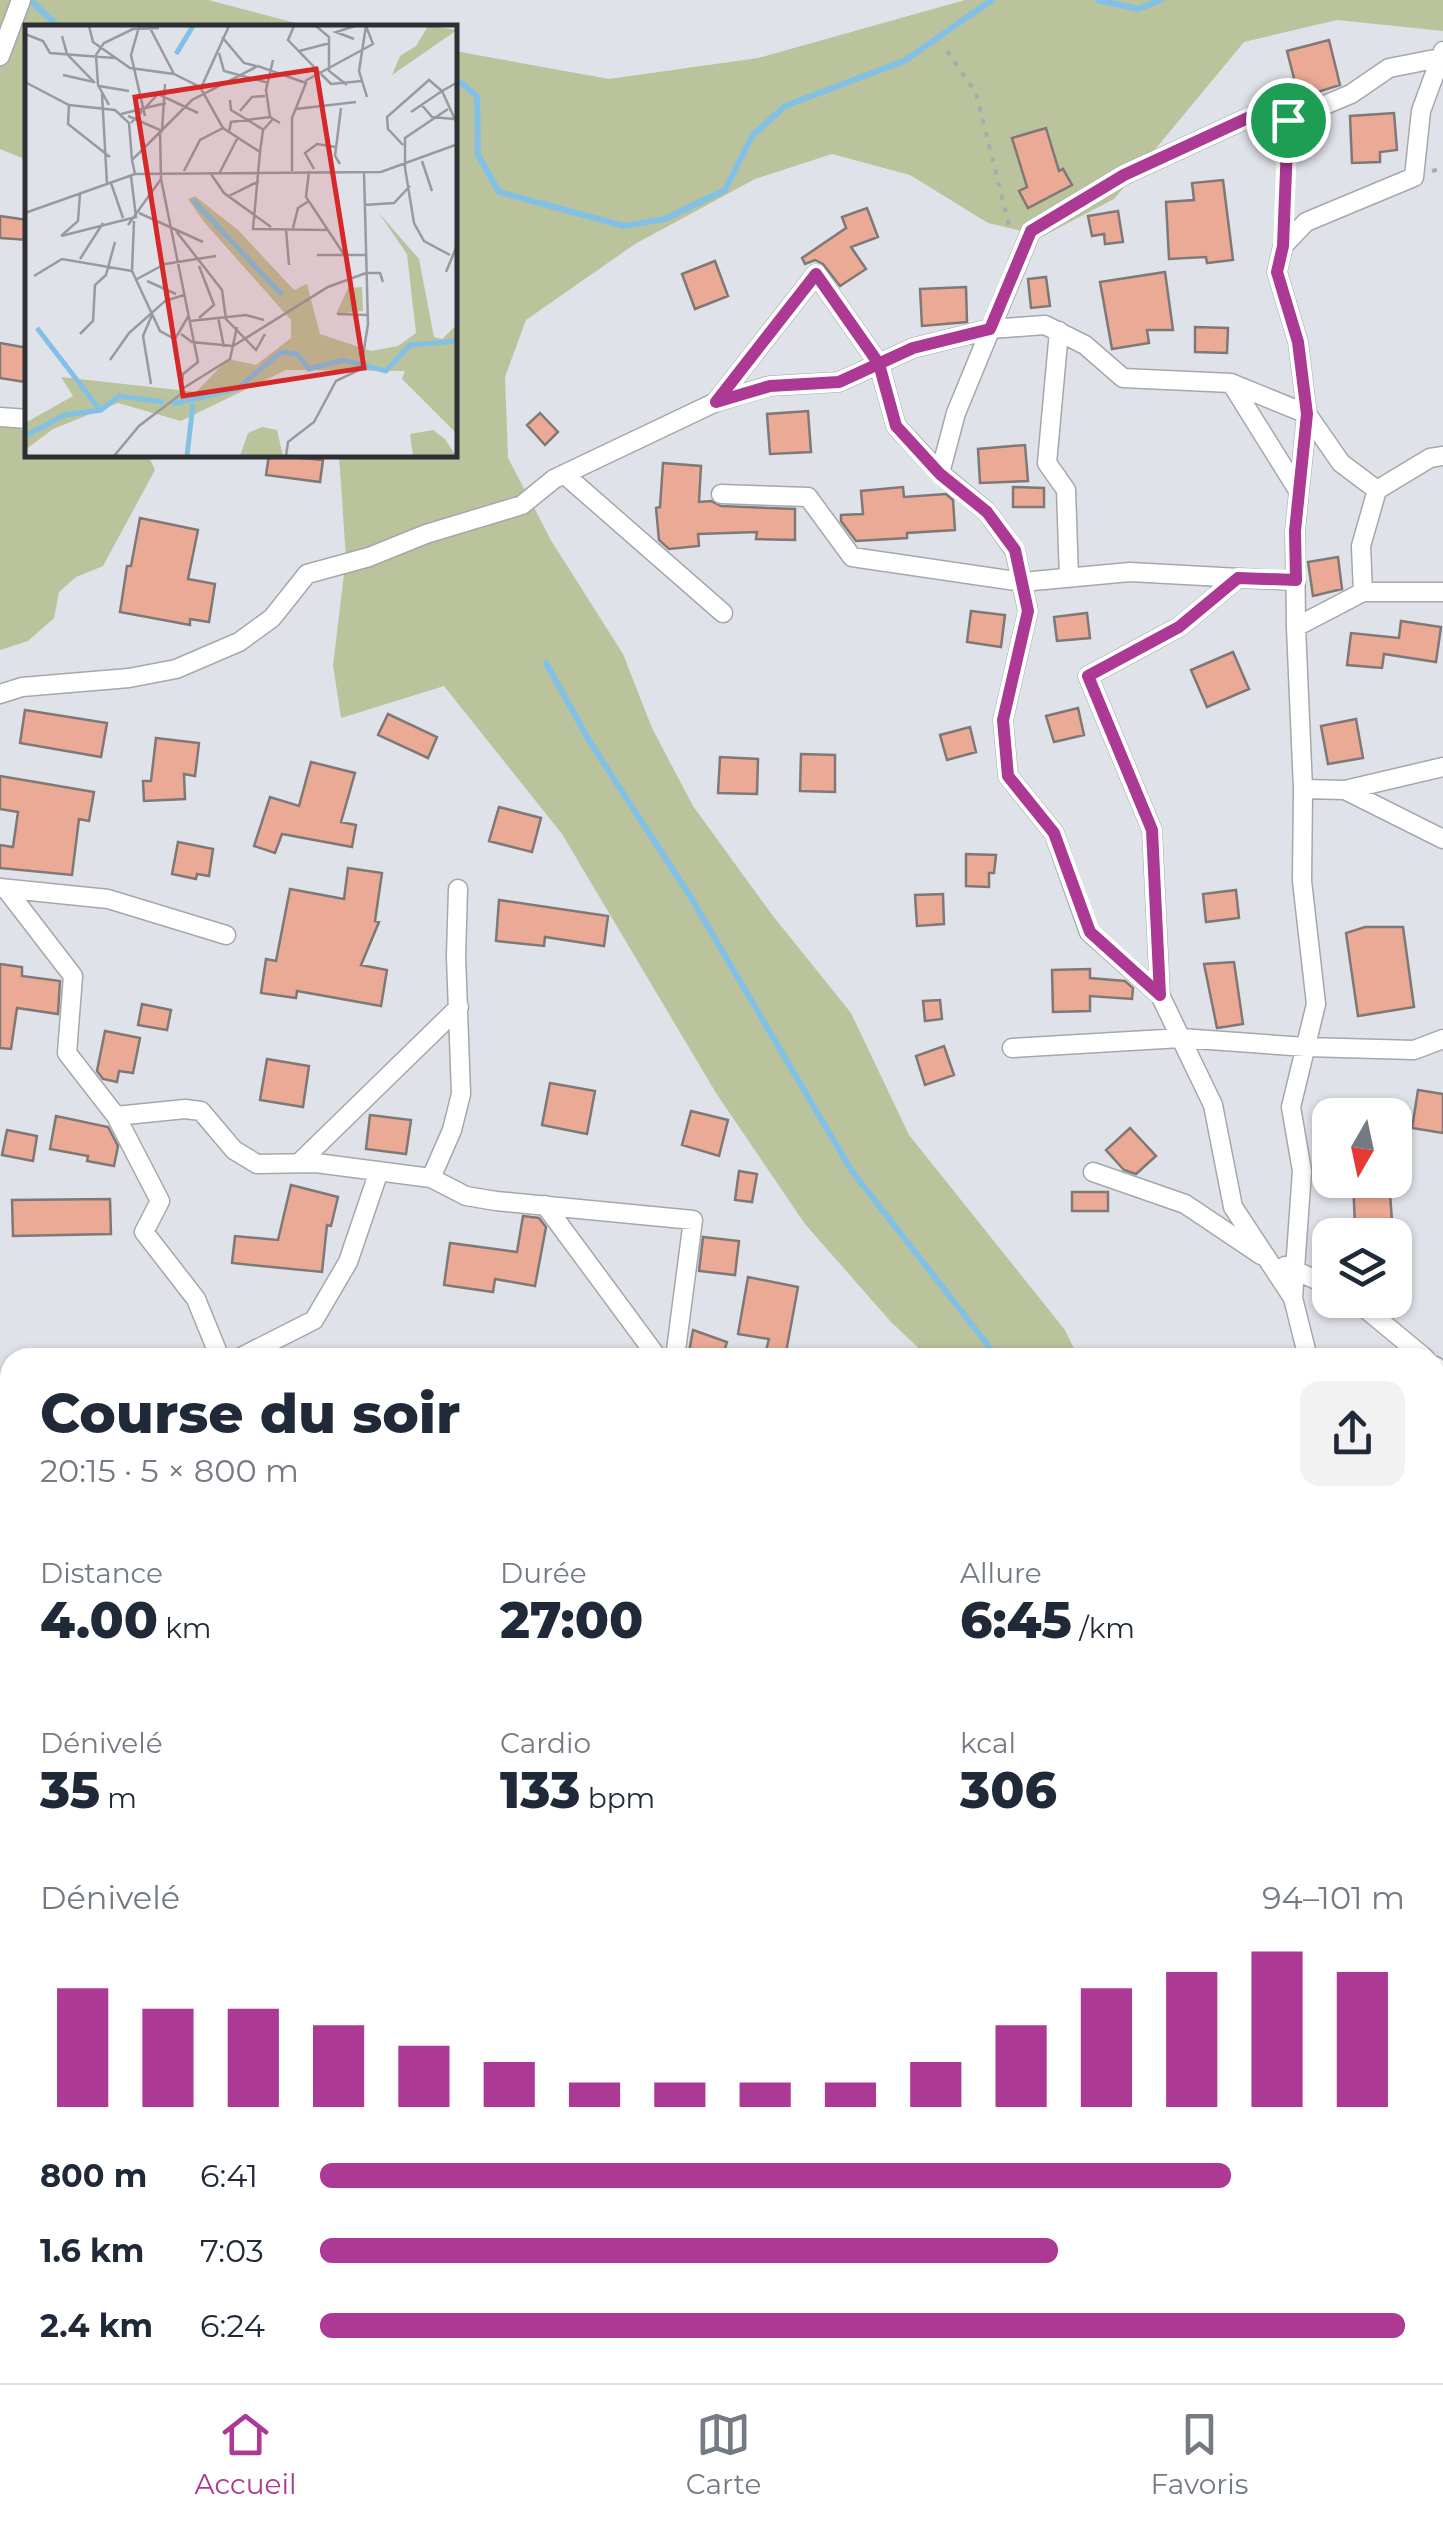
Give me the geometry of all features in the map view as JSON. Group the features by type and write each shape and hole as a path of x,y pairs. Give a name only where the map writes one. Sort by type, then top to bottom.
{"street":[{"path":"0,56 21,0"},
{"path":"940,474 956,413 1031,231 1124,175 1252,116 1288,120 1350,94 1390,68 1441,54"},
{"path":"1306,1348 1293,1298 1302,1170 1291,1107 1316,1004 1302,881 1303,789 1296,627 1295,531 1307,414 1298,342 1277,272 1283,246 1306,222 1414,177 1421,111 1441,54"},
{"path":"716,402 816,274 879,364 896,426 940,474 987,512 1015,550 1028,611 1003,720 1008,776 1054,833 1090,932 1160,995 1213,1104 1233,1206 1293,1298"},
{"path":"0,694 22,687 129,678 176,669 250,634 272,618 308,574 522,505 564,474 716,402 770,386 839,382 913,348 990,329 1045,325 1085,345 1122,378 1231,383 1307,414 1341,463 1377,490"},
{"path":"1059,332 1048,463 1066,490 1069,578"},
{"path":"1231,383 1299,492"},
{"path":"0,416 25,419"},
{"path":"1363,592 1361,546 1377,490 1430,458 1443,456"},
{"path":"564,474 723,612"},
{"path":"721,494 808,496 852,557 1022,582 1130,572 1296,580"},
{"path":"1160,995 1152,830 1088,676 1179,627 1238,578"},
{"path":"1296,627 1363,592 1443,592"},
{"path":"1303,789 1345,790 1443,767"},
{"path":"1345,790 1443,839"},
{"path":"3,888 108,900 226,935"},
{"path":"3,888 73,976 67,1053 116,1116 160,1201 144,1232 196,1299 216,1348"},
{"path":"431,1178 452,1130 461,1094 458,888"},
{"path":"299,1164 458,1007"},
{"path":"1012,1048 1181,1038 1414,1050 1443,1039"},
{"path":"116,1116 202,1111 234,1150 257,1164 299,1164 431,1178 466,1196 693,1220 675,1348"},
{"path":"259,1348 314,1320 348,1262 379,1172"},
{"path":"1093,1172 1185,1204 1268,1259 1312,1278"},
{"path":"545,1206 651,1348"},
{"path":"1377,1318 1413,1348"}],"path":[{"path":"948,51 976,93 1019,260"},
{"path":"1283,246 1288,120"}],"green space":[{"path":"0,0 208,0 303,25 25,25 25,159 0,149"},
{"path":"965,0 1443,0 1443,31 1337,20 1244,42 1114,199 1043,236 988,223 910,175 832,154 755,179 635,244 526,320 505,377 508,458 552,542 623,654 652,728 693,806 773,916 851,1013 909,1135 1065,1330 1074,1348 918,1348 805,1224 716,1093 562,834 444,686 341,718 333,665 346,558 339,458 458,458 458,52 609,79 758,58"},
{"path":"0,424 25,430 25,458 149,458 155,470 103,566 76,577 59,592 54,618 28,641 0,650"}],"building":[{"path":"1329,40 1340,85 1299,98 1287,51"},
{"path":"1394,113 1397,150 1380,152 1380,162 1352,163 1350,116"},
{"path":"1046,128 1059,171 1063,169 1072,185 1028,208 1019,191 1027,187 1012,138"},
{"path":"1223,180 1233,260 1207,263 1206,257 1169,259 1166,202 1194,200 1192,183"},
{"path":"867,208 878,237 851,247 866,269 840,286 823,264 815,260 805,264 802,258 846,228 842,217"},
{"path":"1118,211 1123,242 1105,244 1104,234 1092,236 1088,216"},
{"path":"0,216 25,220 25,240 0,238"},
{"path":"715,261 728,296 695,309 682,274"},
{"path":"1165,272 1173,330 1147,330 1149,343 1112,349 1100,282"},
{"path":"1046,277 1050,306 1031,308 1028,279"},
{"path":"966,287 967,322 922,326 920,289"},
{"path":"1195,327 1228,328 1227,353 1195,352"},
{"path":"0,343 25,347 25,382 0,378"},
{"path":"808,411 811,452 770,454 767,414"},
{"path":"540,413 558,432 545,445 527,425"},
{"path":"1025,445 1028,481 980,483 978,449"},
{"path":"269,458 323,460 320,482 266,475"},
{"path":"663,463 701,466 699,502 795,509 795,540 756,539 757,532 698,534 699,546 669,549 659,540 656,508 660,507"},
{"path":"903,487 904,497 946,494 953,500 955,530 856,541 841,515 863,514 861,491"},
{"path":"1013,487 1044,488 1044,507 1013,507"},
{"path":"140,518 198,530 188,579 215,584 209,622 190,619 190,625 120,612"},
{"path":"1338,557 1342,589 1313,596 1308,562"},
{"path":"971,611 1005,615 1001,647 967,642"},
{"path":"1087,613 1090,638 1057,641 1054,617"},
{"path":"1401,621 1441,627 1436,662 1384,654 1382,668 1347,665 1351,633 1399,638"},
{"path":"1233,652 1249,689 1207,707 1191,670"},
{"path":"1078,708 1084,735 1054,742 1046,716"},
{"path":"25,710 107,723 101,757 20,743"},
{"path":"388,714 437,737 428,758 378,735"},
{"path":"1356,719 1363,758 1328,764 1321,726"},
{"path":"970,727 976,752 947,760 940,735"},
{"path":"156,738 199,743 195,776 184,774 185,799 144,801 143,781 151,781"},
{"path":"801,754 835,755 835,792 800,791"},
{"path":"720,757 758,759 757,794 718,793"},
{"path":"311,762 355,773 341,822 356,825 352,847 282,834 275,853 254,846 270,797 299,806"},
{"path":"0,776 94,792 89,821 79,819 72,875 0,868 0,845 13,847 18,812 0,809"},
{"path":"499,807 541,818 532,852 489,841"},
{"path":"178,842 213,849 209,876 197,874 196,879 172,874"},
{"path":"966,854 996,855 989,887 966,886"},
{"path":"348,868 382,873 375,921 379,922 361,965 387,970 381,1006 297,991 296,998 261,993 266,959 276,961 290,889 344,899"},
{"path":"1236,890 1239,918 1206,922 1203,894"},
{"path":"943,894 944,924 917,926 915,895"},
{"path":"499,900 608,916 604,946 545,937 544,946 496,941"},
{"path":"1365,927 1403,927 1414,1007 1358,1016 1346,933"},
{"path":"1234,962 1243,1024 1217,1028 1204,964"},
{"path":"0,964 22,967 22,976 60,981 58,1014 17,1008 11,1049 0,1048"},
{"path":"1090,969 1090,978 1125,981 1133,988 1132,999 1090,996 1090,1011 1053,1012 1052,970"},
{"path":"940,1000 942,1019 925,1021 923,1001"},
{"path":"142,1004 171,1010 167,1030 138,1025"},
{"path":"105,1031 140,1038 133,1073 119,1071 117,1082 103,1079 97,1071"},
{"path":"944,1046 954,1075 925,1085 916,1056"},
{"path":"267,1059 309,1066 303,1107 260,1100"},
{"path":"550,1083 595,1091 587,1134 542,1125"},
{"path":"1418,1090 1443,1094 1443,1133 1412,1128"},
{"path":"691,1111 728,1120 719,1156 682,1145"},
{"path":"370,1115 411,1120 406,1154 366,1149"},
{"path":"56,1116 108,1127 118,1146 114,1166 50,1149"},
{"path":"1130,1128 1156,1156 1136,1174 1124,1170 1106,1150"},
{"path":"7,1130 37,1136 33,1161 2,1155"},
{"path":"739,1171 757,1174 752,1202 735,1200"},
{"path":"291,1185 338,1197 331,1226 327,1225 322,1272 232,1263 235,1236 278,1240"},
{"path":"1072,1192 1108,1192 1108,1211 1072,1211"},
{"path":"1354,1198 1390,1198 1392,1218 1355,1218"},
{"path":"110,1199 111,1234 13,1236 12,1200"},
{"path":"523,1216 539,1218 546,1227 535,1286 495,1279 493,1292 444,1285 450,1243 517,1252"},
{"path":"703,1237 739,1241 735,1275 699,1271"},
{"path":"748,1277 798,1287 787,1348 767,1348 769,1339 738,1334"},
{"path":"693,1330 727,1342 725,1348 690,1348"}],"waterway":[{"path":"30,0 57,25"},
{"path":"458,80 477,96 478,155 499,192 624,226 665,219 725,190 752,136 785,106 904,61 992,0"},
{"path":"1098,0 1138,9 1161,0"},
{"path":"546,663 590,742 690,896 851,1170 990,1348"}],"route":[{"path":"1288,120 1252,116 1124,175 1031,231 990,329 913,348 879,364 839,382 770,386 716,402 816,274 879,364 896,426 940,474 987,512 1015,550 1028,611 1003,720 1008,776 1054,833 1090,932 1160,995 1152,830 1088,676 1179,627 1238,578 1296,580 1295,531 1307,414 1298,342 1277,272 1283,246 1288,120"}]}
